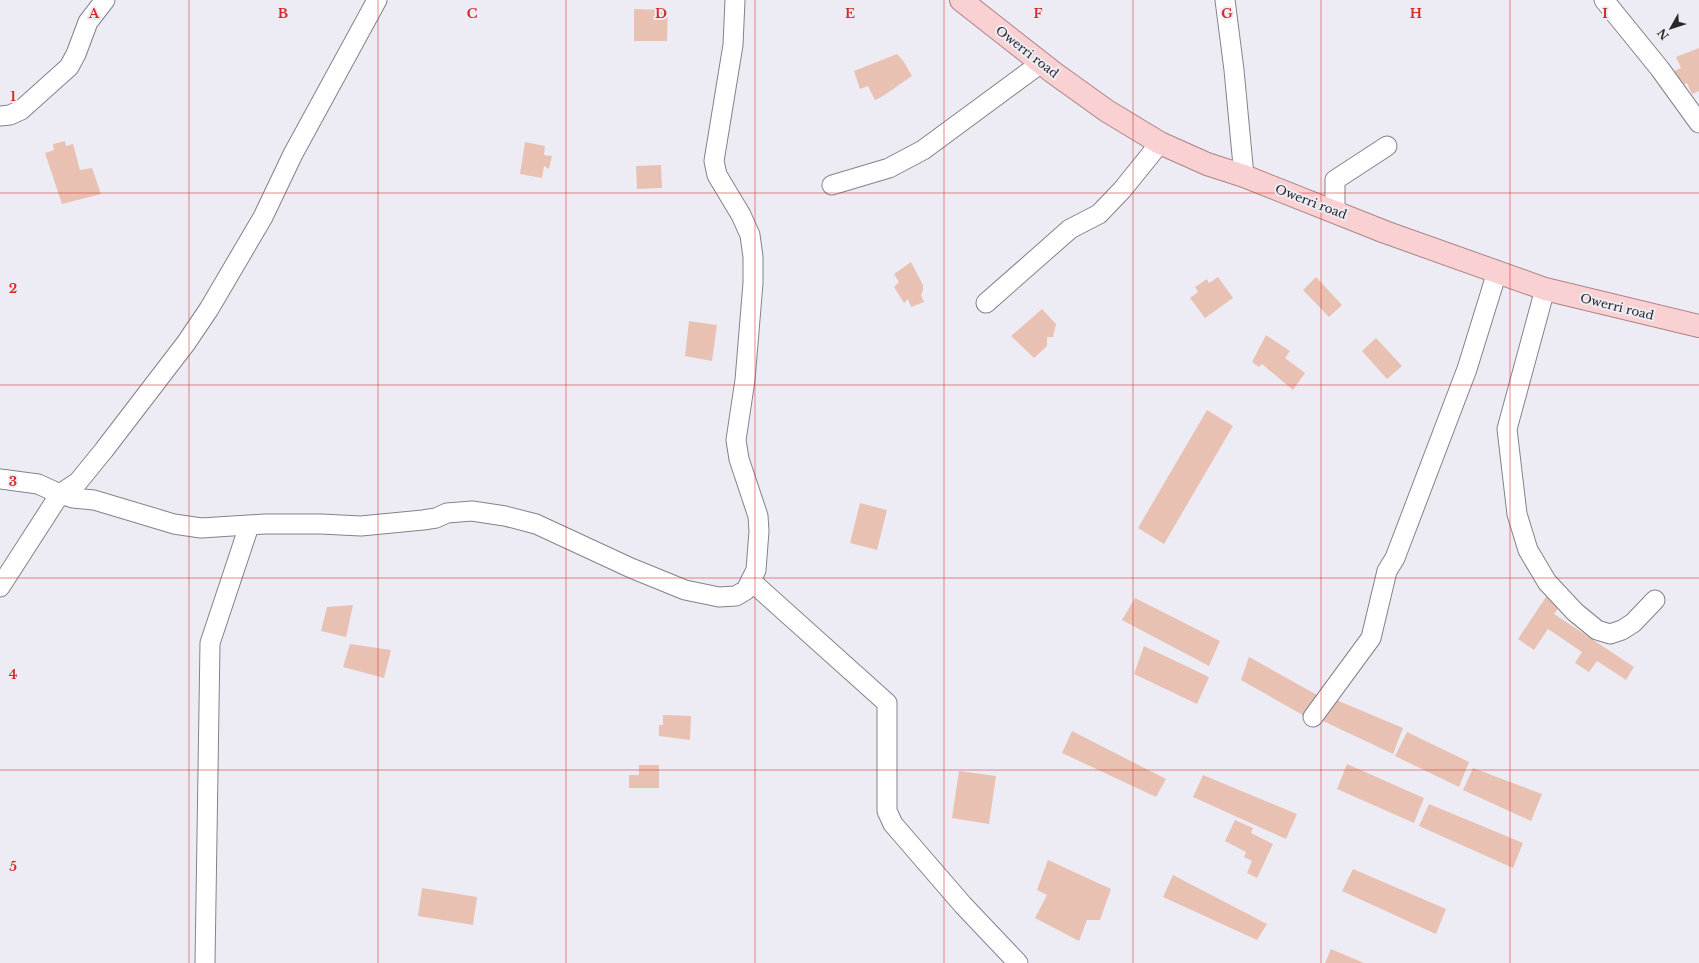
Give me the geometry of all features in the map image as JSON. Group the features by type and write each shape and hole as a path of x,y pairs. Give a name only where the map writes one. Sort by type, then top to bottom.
{"main road":[{"name":"Owerri road","path":"961,0 1041,63 1108,111 1160,143 1207,164 1244,176 1385,232 1544,289 1699,326"}],"street":[{"path":"0,116 10,115 21,110 69,67 76,54 88,22 105,0"},
{"path":"0,587 70,492 160,379 209,309 263,217 293,154 377,0"},
{"path":"3,474 70,492 174,524 201,528 321,524 361,526 423,520 436,518 447,513 472,511 505,516 536,524 631,568 685,590 719,598 736,596 746,590 756,570 759,530 758,516 739,459 736,440 745,380 753,282 753,257 750,235 741,215 717,175 714,161 733,45 735,0"},
{"path":"1225,0 1234,70 1244,176"},
{"path":"1604,0 1660,69 1699,123"},
{"path":"832,185 889,168 924,150 1041,63"},
{"path":"986,303 1070,229 1099,214 1122,190 1160,143"},
{"path":"1335,212 1334,180 1387,146"},
{"path":"1313,717 1371,638 1387,571 1395,558 1467,369 1497,272"},
{"path":"1544,289 1507,429 1518,514 1528,550 1547,582 1576,612 1597,630 1610,634 1622,630 1633,623 1656,600"},
{"path":"205,963 210,643 249,526"},
{"path":"751,581 887,703 887,811 893,824 963,905 1018,963"}],"building":[{"path":"634,9 668,10 667,41 634,41"},
{"path":"1699,48 1699,91 1692,94 1687,83 1678,87 1672,72 1681,68 1676,57"},
{"path":"897,54 904,62 912,76 875,100 868,86 860,89 854,71"},
{"path":"65,141 66,146 73,144 80,170 92,168 101,194 62,204 45,153 54,150 53,144"},
{"path":"525,142 545,146 544,155 552,156 549,169 544,166 542,178 520,174"},
{"path":"661,165 662,188 637,189 636,166"},
{"path":"911,262 923,285 921,295 924,302 911,307 908,299 904,303 894,287 899,282 894,274"},
{"path":"1218,277 1233,298 1205,318 1190,298 1198,292 1195,287 1207,279 1209,283"},
{"path":"1316,277 1342,305 1329,317 1303,290"},
{"path":"1042,309 1056,324 1053,337 1047,337 1047,346 1034,358 1011,336"},
{"path":"689,321 717,325 712,361 685,356"},
{"path":"1266,335 1290,351 1285,358 1305,373 1293,390 1262,364 1259,367 1252,362"},
{"path":"1376,338 1402,366 1387,379 1362,351"},
{"path":"1207,410 1233,426 1164,544 1138,528"},
{"path":"860,503 887,510 877,550 850,543"},
{"path":"1548,594 1562,603 1554,614 1634,667 1626,680 1597,661 1589,672 1575,663 1582,652 1548,629 1534,650 1518,639"},
{"path":"1135,598 1220,641 1209,666 1122,620"},
{"path":"353,605 346,637 321,631 327,607"},
{"path":"350,644 391,650 384,678 343,667"},
{"path":"1144,646 1209,677 1197,704 1134,674"},
{"path":"1249,657 1319,696 1308,718 1241,680"},
{"path":"1334,699 1403,728 1393,754 1321,720"},
{"path":"663,715 691,716 690,740 659,736 659,725 663,725"},
{"path":"1072,731 1166,779 1156,797 1062,753"},
{"path":"1407,732 1469,762 1459,787 1395,756"},
{"path":"1347,764 1424,798 1414,823 1337,789"},
{"path":"639,765 659,765 659,788 629,788 629,775 639,775"},
{"path":"1473,768 1542,794 1531,821 1463,790"},
{"path":"959,771 996,776 989,824 952,818"},
{"path":"1203,775 1297,814 1286,839 1193,797"},
{"path":"1429,804 1523,843 1513,868 1419,826"},
{"path":"1235,820 1253,828 1251,833 1273,844 1257,878 1247,873 1252,861 1244,857 1246,852 1225,841"},
{"path":"1048,860 1111,889 1100,920 1087,920 1079,941 1035,918 1047,895 1037,890"},
{"path":"1353,869 1446,909 1436,934 1342,891"},
{"path":"1173,875 1267,924 1257,940 1163,897"},
{"path":"422,888 477,897 473,925 418,916"},
{"path":"1331,949 1364,963 1325,963"}]}
